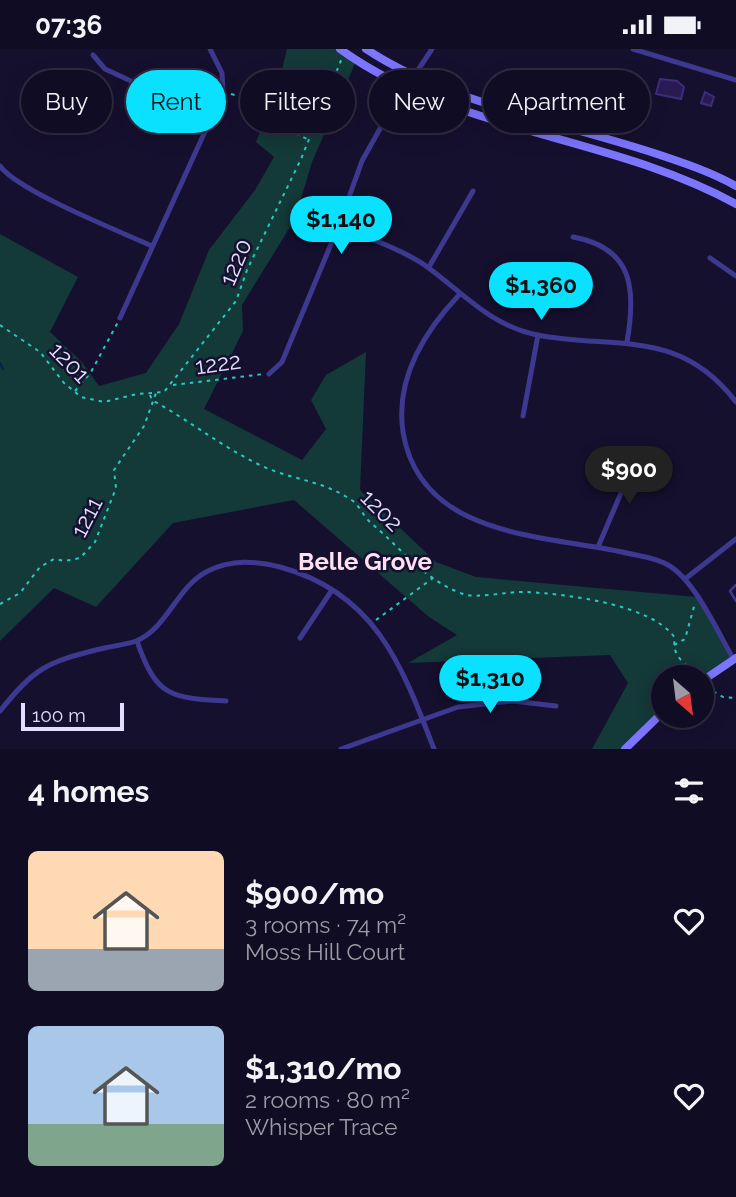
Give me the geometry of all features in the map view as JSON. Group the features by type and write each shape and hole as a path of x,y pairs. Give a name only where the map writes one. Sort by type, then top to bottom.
{"main road":[{"path":"366,49 403,70"},
{"path":"342,50 376,70"},
{"path":"469,96 690,166 736,186"},
{"path":"469,114 683,179 736,204"},
{"path":"714,671 735,659"},
{"path":"629,746 651,724"}],"street":[{"path":"210,49 220,70"},
{"path":"417,70 432,49"},
{"path":"632,49 736,80"},
{"path":"93,55 105,69 126,79"},
{"path":"120,318 204,133"},
{"path":"269,374 282,362 340,225 362,161 378,133"},
{"path":"0,166 16,181 38,193 152,246"},
{"path":"429,267 473,191"},
{"path":"340,225 429,267 459,295 505,325 538,335 627,342 682,357 713,377 736,402"},
{"path":"573,237 610,250 625,270 632,299 627,342"},
{"path":"710,258 736,276"},
{"path":"459,295 433,326 403,389 403,433 419,473 450,506 489,527 662,561 685,579 735,659"},
{"path":"523,416 538,335"},
{"path":"598,547 624,486 641,455"},
{"path":"685,579 736,539"},
{"path":"0,711 28,677 51,662 137,641 150,631 195,579 226,564 250,562 269,564 310,578 332,590 373,623 405,673 434,749"},
{"path":"300,638 332,590"},
{"path":"137,641 145,664 155,679 173,693 192,701 226,701"},
{"path":"341,749 423,717 458,707 496,702 556,706"},
{"path":"629,746 639,749"}],"lane":[{"path":"736,585 730,591 736,601"}],"path":[{"name":"1220","path":"164,392 236,301 247,270 310,140 342,50"},
{"path":"226,93 257,101 295,133 310,140"},
{"path":"74,393 91,372 120,318"},
{"name":"1201","path":"0,325 40,352 74,393 104,402 137,394 164,392"},
{"name":"1222","path":"172,385 269,374"},
{"name":"1211","path":"0,604 20,593 40,567 54,559 65,561 80,558 95,542 100,523 110,508 116,488 114,470 144,426 156,393"},
{"name":"1202","path":"149,395 152,400 251,460 288,477 325,483 354,501 409,561 465,595 527,592 582,598 626,608 670,631 675,638 673,646 678,657 687,665"},
{"path":"373,623 433,578"},
{"path":"673,646 685,639 688,618 697,597"},
{"path":"714,689 723,697 736,698"}],"green space":[{"path":"287,49 343,49 357,59 352,70 282,70"},
{"path":"260,133 325,133 312,162 295,219 242,305 243,331 204,409 302,460 326,429 311,400 326,375 366,352 360,490 436,562 476,577 697,597 734,660 714,676 714,665 651,665 651,727 627,749 592,749 628,683 610,655 408,663 457,635 429,617 294,500 173,523 96,607 54,588 0,641 0,234 78,277 50,332 82,362 99,386 146,373 179,324 209,250 255,190 274,157 256,142"}],"building":[{"path":"660,79 677,81 684,87 681,99 656,94"},
{"path":"705,92 714,97 711,106 701,103"}],"waterway":[{"path":"0,363 3,369"}],"district":[{"name":"Belle Grove","path":"365,561"}]}
